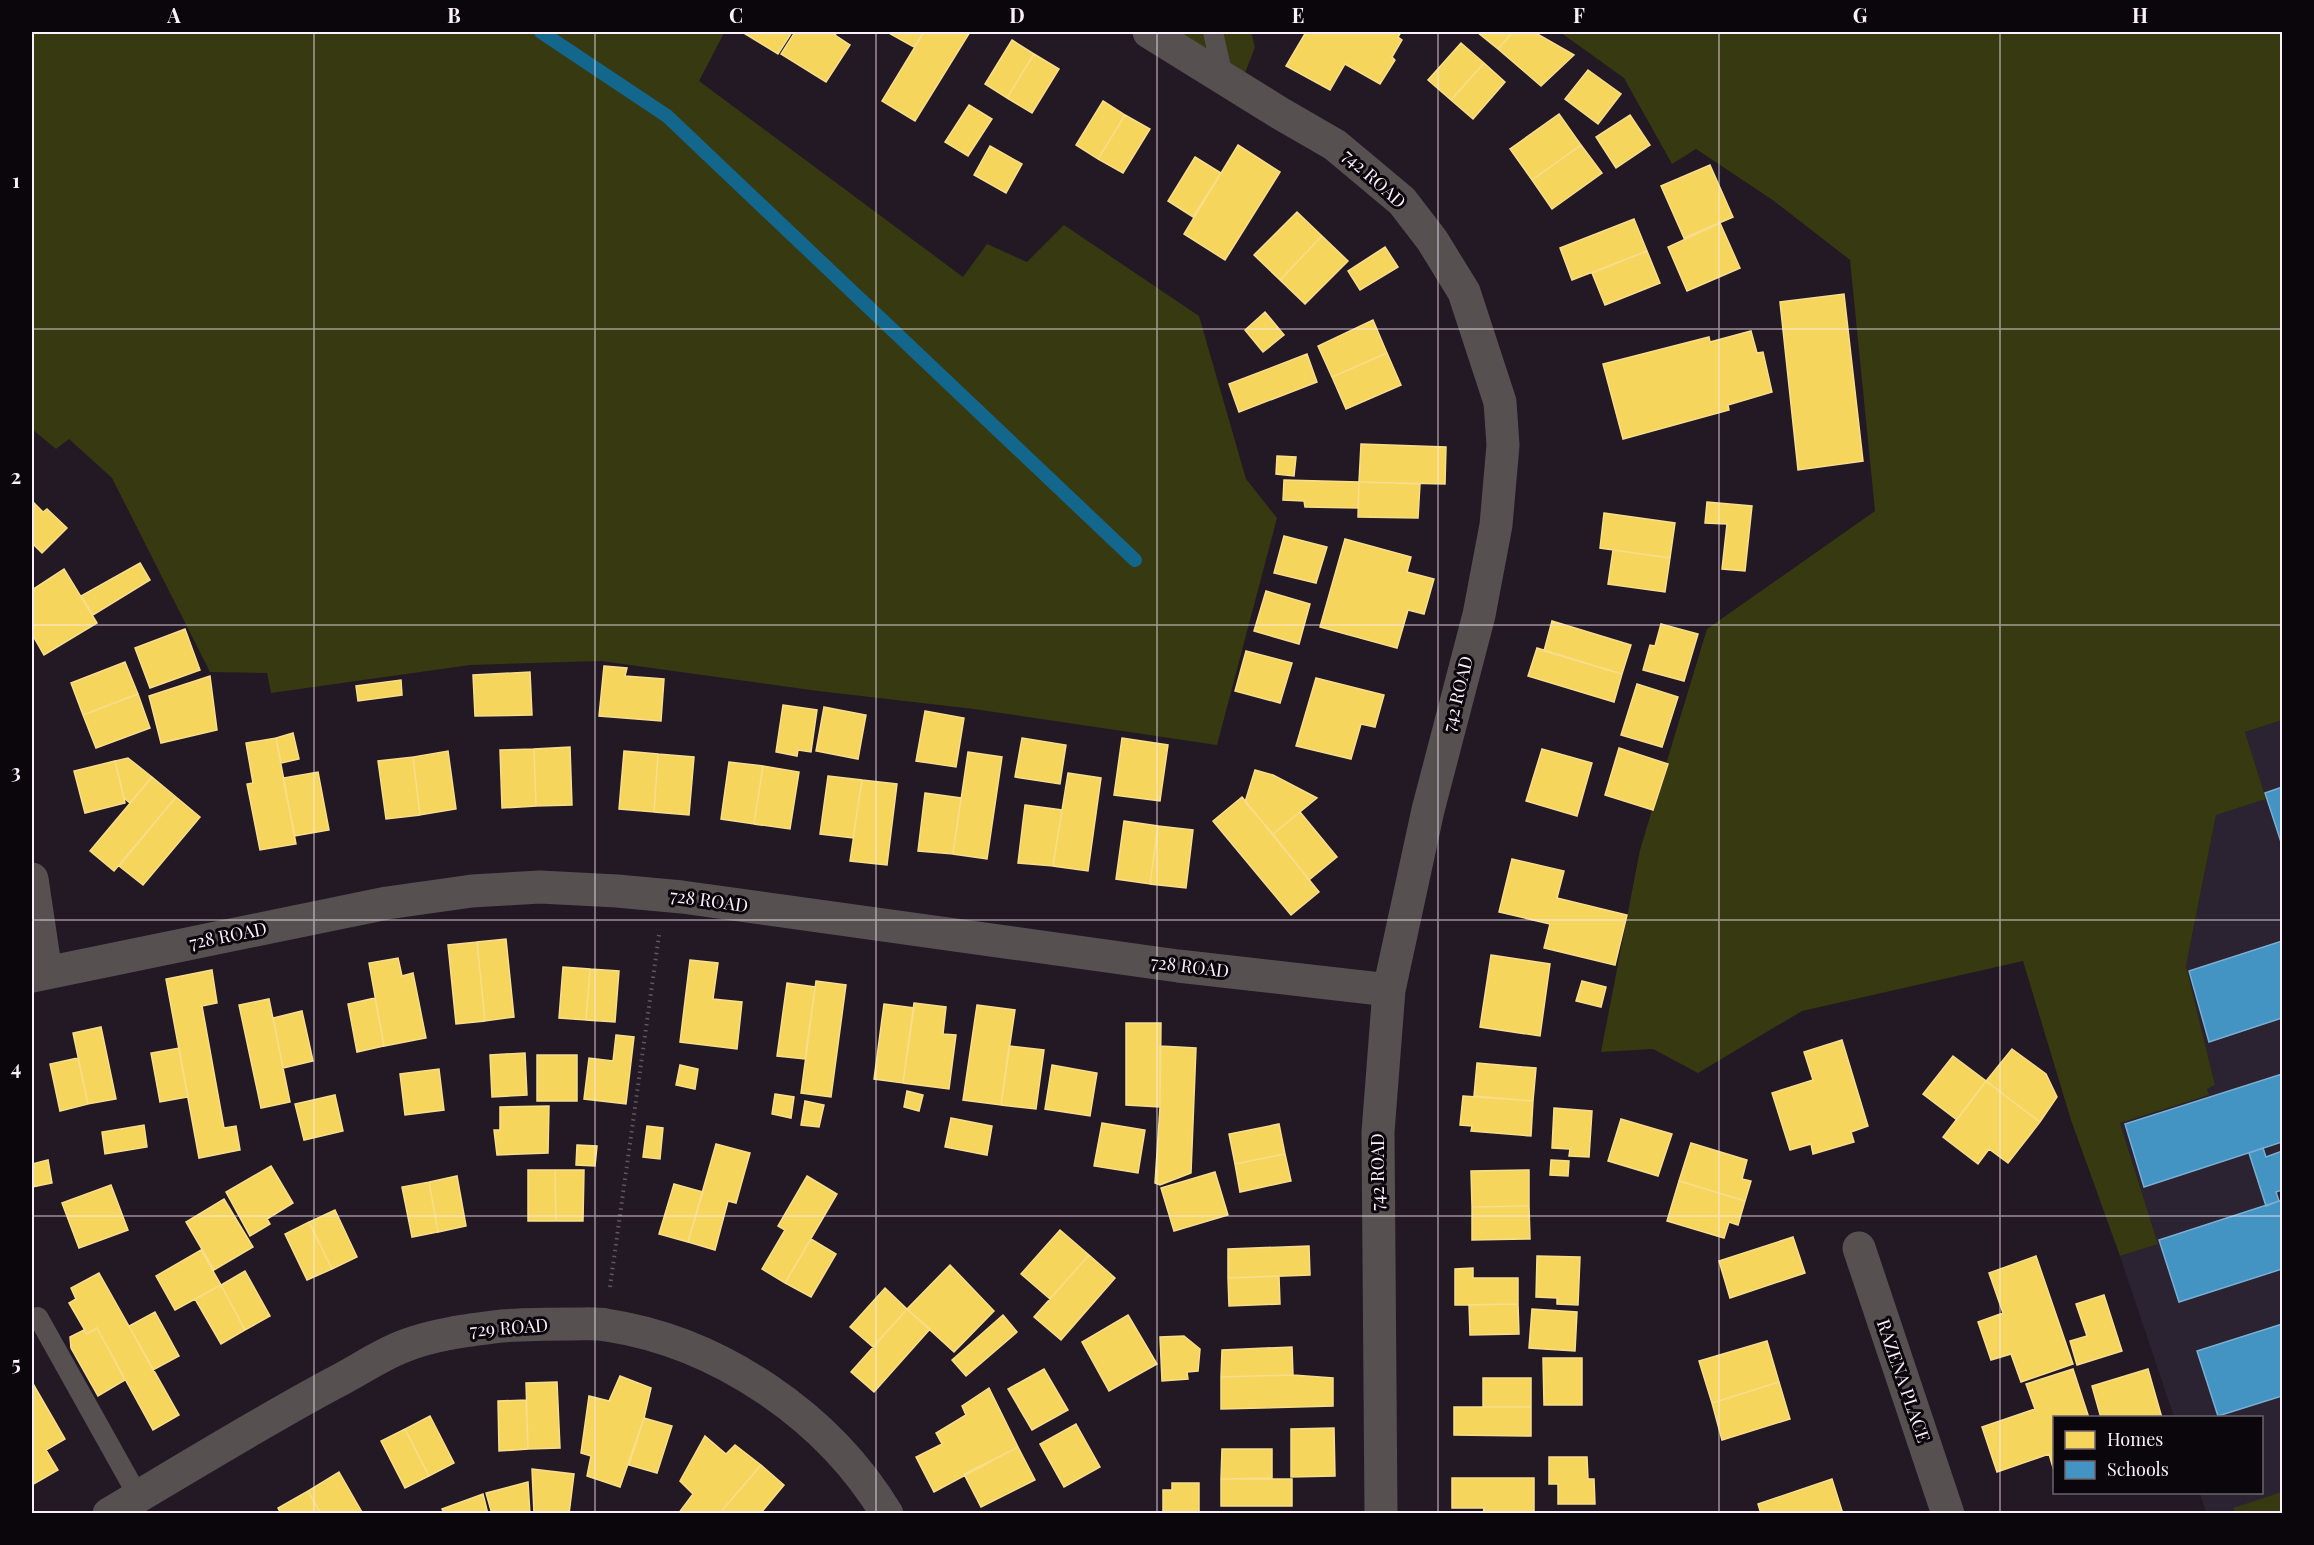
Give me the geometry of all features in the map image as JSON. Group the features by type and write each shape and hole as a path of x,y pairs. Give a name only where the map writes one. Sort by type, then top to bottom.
{"street":[{"name":"742 ROAD","path":"1149,32 1335,145 1402,201 1432,240 1464,292 1500,402 1503,445 1496,525 1479,615 1428,810 1389,990 1378,1132 1381,1514"},
{"path":"32,879 39,974"},
{"name":"728 ROAD","path":"39,974 387,903 472,891 540,886 664,895 1178,966 1389,990"},
{"name":"RAZENA PLACE","path":"1859,1248 1948,1514"},
{"name":"729 ROAD","path":"109,1514 289,1407 404,1346 463,1330 524,1324 605,1324 671,1340 760,1384 802,1416 840,1450 875,1493 887,1514"}],"lane":[{"path":"1213,32 1223,76"},
{"path":"38,1317 138,1496"}],"path":[{"path":"605,1324 664,895"}],"shaded area":[{"path":"32,32 722,32 724,33 699,81 963,277 987,244 1027,262 1064,225 1199,316 1246,479 1277,518 1217,745 974,709 818,691 601,661 470,665 271,693 267,673 210,672 112,478 69,439 56,449 32,429"},
{"path":"1152,32 1251,32 1255,47 1240,86"},
{"path":"1560,32 2282,32 2282,720 2245,732 2266,799 2216,815 2186,966 2215,1085 2207,1089 2209,1095 2120,1123 2158,1244 2120,1256 2071,1120 2023,961 1802,1011 1698,1073 1653,1049 1601,1052 1640,850 1707,629 1875,511 1850,260 1774,201 1696,149 1672,164 1624,78"},
{"path":"2282,720 2282,1513 2206,1513 2200,1494 2263,1494 2263,1416 2174,1416 2120,1256 2158,1244 2120,1123 2209,1095 2207,1089 2215,1085 2186,966 2216,815 2266,799 2245,732"},
{"path":"2282,1492 2282,1513 2235,1513 2233,1508"}],"building: Homes":[{"path":"742,32 792,32 778,54"},
{"path":"795,32 837,32 835,35 850,45 826,82 781,54"},
{"path":"887,32 924,32 914,47"},
{"path":"924,32 970,32 915,121 882,101"},
{"path":"1306,32 1401,32 1398,37 1402,40 1392,57 1395,60 1380,84 1345,64 1330,90 1286,66"},
{"path":"1477,32 1513,32 1498,49"},
{"path":"1513,32 1534,32 1574,55 1541,86 1498,49"},
{"path":"1012,40 1034,54 1007,98 985,84"},
{"path":"1461,43 1484,63 1451,100 1428,80"},
{"path":"1034,54 1059,69 1032,113 1007,98"},
{"path":"1484,63 1505,82 1473,119 1451,100"},
{"path":"1588,70 1621,94 1598,124 1565,99"},
{"path":"1103,101 1125,115 1098,159 1076,145"},
{"path":"969,105 992,119 968,156 945,142"},
{"path":"1559,114 1581,145 1532,180 1510,149"},
{"path":"1125,115 1150,129 1123,173 1098,159"},
{"path":"1630,115 1650,145 1616,168 1596,137"},
{"path":"1238,145 1280,172 1225,260 1184,234"},
{"path":"1581,145 1602,173 1552,209 1532,180"},
{"path":"990,146 1022,164 1006,193 974,175"},
{"path":"1195,157 1221,173 1193,217 1168,201"},
{"path":"1710,165 1733,217 1684,238 1661,186"},
{"path":"1297,212 1322,236 1280,280 1254,255"},
{"path":"1634,219 1647,251 1572,280 1560,248"},
{"path":"1720,223 1740,268 1687,291 1668,247"},
{"path":"1322,236 1348,261 1305,304 1280,280"},
{"path":"1385,247 1398,267 1360,290 1348,271"},
{"path":"1647,251 1660,283 1605,305 1592,273"},
{"path":"1844,294 1863,461 1798,470 1780,302"},
{"path":"1265,312 1284,335 1263,352 1245,330"},
{"path":"1373,320 1387,353 1332,377 1318,346"},
{"path":"1751,331 1757,353 1763,352 1772,392 1728,405 1729,410 1623,439 1603,364 1709,337 1710,342"},
{"path":"1387,353 1401,385 1346,409 1332,377"},
{"path":"1307,354 1317,382 1239,412 1229,384"},
{"path":"1361,444 1446,447 1445,484 1359,482"},
{"path":"1277,456 1296,457 1294,476 1276,474"},
{"path":"1284,480 1359,482 1358,508 1305,507 1304,501 1283,500"},
{"path":"1359,482 1420,484 1418,518 1358,517"},
{"path":"32,501 43,512 47,509 67,528 42,553 32,543"},
{"path":"1707,502 1752,506 1745,571 1722,569 1727,524 1705,523"},
{"path":"1604,513 1675,523 1670,558 1600,548"},
{"path":"1284,536 1327,547 1316,583 1274,573"},
{"path":"1345,539 1411,557 1407,572 1434,579 1424,614 1408,610 1397,648 1320,627"},
{"path":"1613,550 1670,558 1665,592 1608,584"},
{"path":"140,563 150,580 93,615 81,596"},
{"path":"64,569 97,623 44,655 32,634 32,590"},
{"path":"1266,591 1310,604 1299,644 1254,631"},
{"path":"1552,621 1631,645 1622,674 1544,651"},
{"path":"1661,624 1698,634 1684,681 1643,670 1650,645 1655,646"},
{"path":"185,629 200,670 150,688 135,648"},
{"path":"1537,648 1622,674 1614,702 1528,676"},
{"path":"1246,651 1292,663 1280,703 1235,691"},
{"path":"125,662 138,694 83,715 71,683"},
{"path":"604,666 627,668 625,676 664,679 661,721 599,716"},
{"path":"530,672 532,715 475,716 473,675"},
{"path":"210,676 217,730 161,743 149,696"},
{"path":"1316,678 1384,695 1375,727 1361,724 1351,759 1296,746"},
{"path":"401,680 402,695 358,701 356,686"},
{"path":"1637,684 1678,697 1662,747 1621,735"},
{"path":"138,694 150,728 96,748 83,715"},
{"path":"783,705 817,710 811,752 798,750 797,756 776,752"},
{"path":"824,707 866,715 858,759 816,751"},
{"path":"925,711 964,718 956,767 916,761"},
{"path":"293,733 299,759 281,763 276,738"},
{"path":"276,738 296,844 260,850 247,784 253,783 246,743"},
{"path":"1022,738 1066,745 1060,784 1015,777"},
{"path":"1122,738 1168,745 1160,801 1114,795"},
{"path":"570,747 572,805 536,806 534,749"},
{"path":"1619,748 1668,764 1653,810 1605,795"},
{"path":"534,749 536,806 502,808 500,750"},
{"path":"1542,749 1592,763 1577,816 1526,801"},
{"path":"448,751 456,809 420,815 413,757"},
{"path":"624,751 658,754 654,812 619,809"},
{"path":"968,752 1002,757 987,859 953,854"},
{"path":"658,754 694,757 689,815 654,812"},
{"path":"413,757 420,815 386,819 378,761"},
{"path":"128,758 152,777 130,803 124,798 115,761"},
{"path":"115,761 125,803 85,813 74,771"},
{"path":"729,762 763,766 754,824 721,819"},
{"path":"763,766 799,772 790,829 754,824"},
{"path":"1255,770 1273,775 1317,798 1273,834 1245,802"},
{"path":"318,772 329,830 295,836 283,778"},
{"path":"1068,773 1101,778 1088,871 1053,866"},
{"path":"828,776 862,780 853,838 820,834"},
{"path":"152,777 176,797 114,871 90,851"},
{"path":"862,780 897,784 887,865 850,861"},
{"path":"925,793 961,798 953,854 918,851"},
{"path":"176,797 200,817 143,885 119,866"},
{"path":"1242,797 1319,892 1291,915 1213,821"},
{"path":"1025,805 1062,810 1053,866 1018,863"},
{"path":"1300,812 1337,857 1309,880 1273,834"},
{"path":"1124,821 1158,826 1150,884 1116,879"},
{"path":"1158,826 1193,830 1186,888 1150,884"},
{"path":"1512,859 1564,871 1557,898 1627,915 1615,965 1544,948 1550,924 1499,912"},
{"path":"506,939 514,1017 485,1021 477,942"},
{"path":"477,942 485,1021 456,1024 448,945"},
{"path":"1491,955 1550,964 1540,1036 1480,1027"},
{"path":"398,958 402,976 413,973 426,1038 384,1046 369,963"},
{"path":"690,960 718,963 713,999 742,1002 737,1049 680,1042"},
{"path":"563,967 590,969 586,1020 559,1018"},
{"path":"590,969 619,971 615,1022 586,1020"},
{"path":"212,970 217,1003 202,1006 224,1128 236,1126 240,1150 199,1158 166,979"},
{"path":"816,981 846,985 831,1097 801,1093"},
{"path":"1582,981 1606,987 1601,1007 1576,1001"},
{"path":"787,983 815,987 805,1059 777,1056"},
{"path":"375,998 384,1046 357,1052 348,1004"},
{"path":"269,999 290,1102 261,1108 239,1005"},
{"path":"914,1003 946,1007 943,1034 956,1035 949,1089 903,1083"},
{"path":"884,1004 914,1008 903,1083 874,1079"},
{"path":"977,1005 1015,1010 1001,1105 963,1100"},
{"path":"302,1011 313,1061 283,1068 273,1018"},
{"path":"1126,1023 1161,1023 1160,1107 1126,1105"},
{"path":"101,1027 116,1099 88,1104 73,1033"},
{"path":"616,1035 634,1037 626,1104 584,1099 589,1058 613,1061"},
{"path":"1842,1040 1868,1126 1851,1132 1854,1142 1813,1154 1811,1144 1790,1150 1772,1093 1813,1080 1804,1052"},
{"path":"1009,1046 1044,1050 1036,1109 1001,1105"},
{"path":"1160,1046 1196,1048 1191,1173 1160,1185 1155,1183 1160,1107"},
{"path":"179,1048 188,1097 160,1102 151,1053"},
{"path":"2012,1049 2046,1074 2057,1097 2040,1122 1986,1081"},
{"path":"525,1053 527,1095 492,1097 490,1055"},
{"path":"537,1055 577,1055 577,1101 537,1101"},
{"path":"1953,1056 1986,1081 1957,1120 1923,1094"},
{"path":"78,1058 88,1104 60,1111 50,1064"},
{"path":"1477,1063 1536,1068 1533,1101 1474,1096"},
{"path":"680,1065 698,1069 695,1089 676,1085"},
{"path":"1052,1065 1097,1073 1090,1116 1045,1109"},
{"path":"439,1069 444,1110 405,1115 400,1074"},
{"path":"1986,1081 2040,1122 2008,1163 1989,1149 1978,1164 1943,1137"},
{"path":"907,1091 923,1095 919,1111 904,1107"},
{"path":"775,1094 794,1097 791,1118 772,1114"},
{"path":"335,1095 343,1131 304,1140 295,1104"},
{"path":"1463,1096 1533,1101 1531,1136 1471,1131 1472,1126 1460,1125"},
{"path":"805,1101 824,1105 819,1127 801,1125"},
{"path":"549,1106 548,1153 497,1155 494,1130 500,1130 500,1107"},
{"path":"1554,1108 1592,1111 1589,1157 1569,1156 1570,1149 1552,1148"},
{"path":"951,1118 992,1126 987,1155 945,1147"},
{"path":"1621,1119 1672,1134 1658,1176 1608,1161"},
{"path":"1102,1123 1145,1130 1138,1173 1094,1166"},
{"path":"1279,1124 1285,1154 1235,1164 1229,1134"},
{"path":"144,1125 147,1147 105,1154 102,1132"},
{"path":"647,1126 663,1128 660,1159 643,1157"},
{"path":"1691,1143 1747,1160 1742,1179 1751,1181 1745,1201 1679,1181"},
{"path":"716,1144 750,1153 736,1203 728,1201 715,1250 688,1242"},
{"path":"577,1145 597,1146 595,1166 576,1165"},
{"path":"1285,1154 1291,1181 1240,1192 1235,1164"},
{"path":"48,1160 52,1183 32,1187 32,1164"},
{"path":"1551,1160 1569,1161 1568,1176 1550,1175"},
{"path":"271,1166 293,1203 267,1219 270,1224 250,1236 226,1192"},
{"path":"528,1170 555,1170 556,1221 528,1221"},
{"path":"555,1170 584,1170 583,1221 556,1221"},
{"path":"1529,1170 1529,1206 1472,1207 1471,1171"},
{"path":"1215,1172 1228,1215 1174,1231 1161,1188"},
{"path":"457,1176 466,1226 438,1232 429,1182"},
{"path":"807,1176 837,1194 785,1283 762,1269 785,1230 778,1226"},
{"path":"1679,1181 1745,1201 1738,1225 1729,1222 1724,1238 1667,1221"},
{"path":"429,1182 438,1232 412,1237 402,1187"},
{"path":"674,1184 703,1192 688,1242 659,1234"},
{"path":"111,1185 128,1230 79,1248 62,1203"},
{"path":"224,1199 253,1247 214,1270 186,1222"},
{"path":"1529,1206 1530,1239 1472,1240 1472,1207"},
{"path":"335,1210 357,1257 332,1269 309,1222"},
{"path":"309,1222 332,1269 307,1280 285,1234"},
{"path":"1060,1230 1089,1255 1050,1299 1021,1274"},
{"path":"1793,1237 1805,1273 1730,1298 1719,1261"},
{"path":"811,1239 836,1254 811,1297 785,1283"},
{"path":"1309,1246 1310,1275 1228,1278 1228,1249"},
{"path":"201,1250 221,1285 175,1310 156,1276"},
{"path":"1089,1255 1115,1278 1061,1340 1034,1317"},
{"path":"1537,1256 1580,1257 1578,1305 1557,1304 1557,1298 1536,1297"},
{"path":"2036,1256 2073,1364 2021,1382 2011,1354 1991,1360 1978,1322 2003,1313 1989,1273"},
{"path":"950,1265 994,1311 954,1352 907,1309"},
{"path":"1473,1268 1473,1278 1518,1278 1518,1304 1455,1305 1455,1269"},
{"path":"245,1271 270,1316 245,1330 221,1285"},
{"path":"99,1273 179,1415 153,1430 97,1328 87,1334 69,1303 76,1299 71,1288"},
{"path":"1279,1276 1280,1304 1229,1306 1228,1278"},
{"path":"221,1285 245,1330 221,1344 195,1299"},
{"path":"885,1288 907,1309 873,1347 850,1327"},
{"path":"2104,1295 2122,1351 2077,1365 2070,1341 2087,1336 2076,1304"},
{"path":"1518,1304 1519,1334 1470,1335 1469,1305"},
{"path":"907,1309 930,1329 874,1392 851,1372"},
{"path":"1532,1309 1577,1312 1575,1351 1529,1348"},
{"path":"155,1312 179,1356 153,1370 129,1326"},
{"path":"1003,1315 1017,1332 966,1376 952,1360"},
{"path":"1128,1315 1157,1364 1109,1391 1082,1342"},
{"path":"97,1328 125,1380 98,1396 71,1348 70,1337 84,1330 87,1334"},
{"path":"1184,1336 1200,1349 1198,1371 1187,1372 1188,1379 1162,1381 1160,1337"},
{"path":"1767,1341 1779,1382 1712,1403 1699,1361"},
{"path":"1292,1347 1293,1375 1221,1377 1222,1350"},
{"path":"1543,1358 1582,1358 1582,1405 1544,1405"},
{"path":"1044,1369 1068,1410 1032,1430 1008,1389"},
{"path":"2073,1369 2088,1416 2053,1416 2053,1468 2049,1454 1997,1472 1982,1427 2035,1409 2026,1384"},
{"path":"2148,1369 2161,1416 2100,1416 2092,1386"},
{"path":"1293,1375 1333,1378 1333,1406 1221,1409 1221,1377"},
{"path":"620,1376 651,1388 644,1418 620,1487 587,1476 591,1456 581,1453 589,1396 609,1401"},
{"path":"1483,1378 1531,1378 1531,1407 1483,1407"},
{"path":"32,1382 65,1439 46,1450 58,1470 32,1485"},
{"path":"557,1382 560,1448 528,1449 526,1383"},
{"path":"1779,1382 1790,1419 1722,1440 1712,1403"},
{"path":"989,1388 1018,1447 934,1492 916,1457 942,1444 936,1433 966,1415 962,1406"},
{"path":"526,1400 528,1449 499,1451 498,1401"},
{"path":"1454,1407 1531,1407 1531,1436 1454,1435"},
{"path":"430,1416 454,1463 429,1476 405,1429"},
{"path":"644,1418 672,1426 657,1473 629,1465"},
{"path":"1076,1424 1100,1467 1064,1487 1040,1444"},
{"path":"1334,1428 1335,1476 1291,1477 1291,1429"},
{"path":"405,1429 429,1476 405,1488 381,1441"},
{"path":"705,1436 726,1454 735,1445 761,1465 719,1514 678,1514 693,1494 680,1481"},
{"path":"1018,1447 1035,1480 981,1507 964,1474"},
{"path":"1222,1449 1272,1449 1272,1478 1221,1479"},
{"path":"1549,1457 1587,1457 1588,1479 1594,1479 1595,1504 1558,1504 1558,1484 1549,1484"},
{"path":"761,1465 784,1485 760,1514 719,1514"},
{"path":"532,1469 574,1474 569,1514 534,1514"},
{"path":"339,1472 363,1514 321,1514 308,1491"},
{"path":"1452,1478 1534,1478 1534,1514 1483,1514 1484,1508 1452,1508"},
{"path":"1221,1479 1292,1479 1292,1506 1221,1506"},
{"path":"1832,1479 1843,1514 1761,1514 1758,1504"},
{"path":"528,1482 530,1514 492,1514 486,1493"},
{"path":"1172,1483 1199,1483 1199,1514 1163,1514 1163,1490 1172,1490"},
{"path":"308,1491 321,1514 281,1514 278,1508"},
{"path":"483,1494 488,1514 444,1514 442,1509"}],"building: Schools":[{"path":"2282,787 2282,845 2265,793"},
{"path":"2282,941 2282,1018 2209,1042 2189,971"},
{"path":"2282,1074 2282,1142 2144,1187 2125,1124"},
{"path":"2263,1148 2266,1157 2282,1151 2282,1190 2276,1192 2279,1201 2266,1206 2249,1153"},
{"path":"2282,1200 2282,1269 2179,1302 2159,1240"},
{"path":"2282,1324 2282,1396 2218,1416 2197,1351"}],"waterway":[{"path":"541,32 667,116 1135,560"}]}
